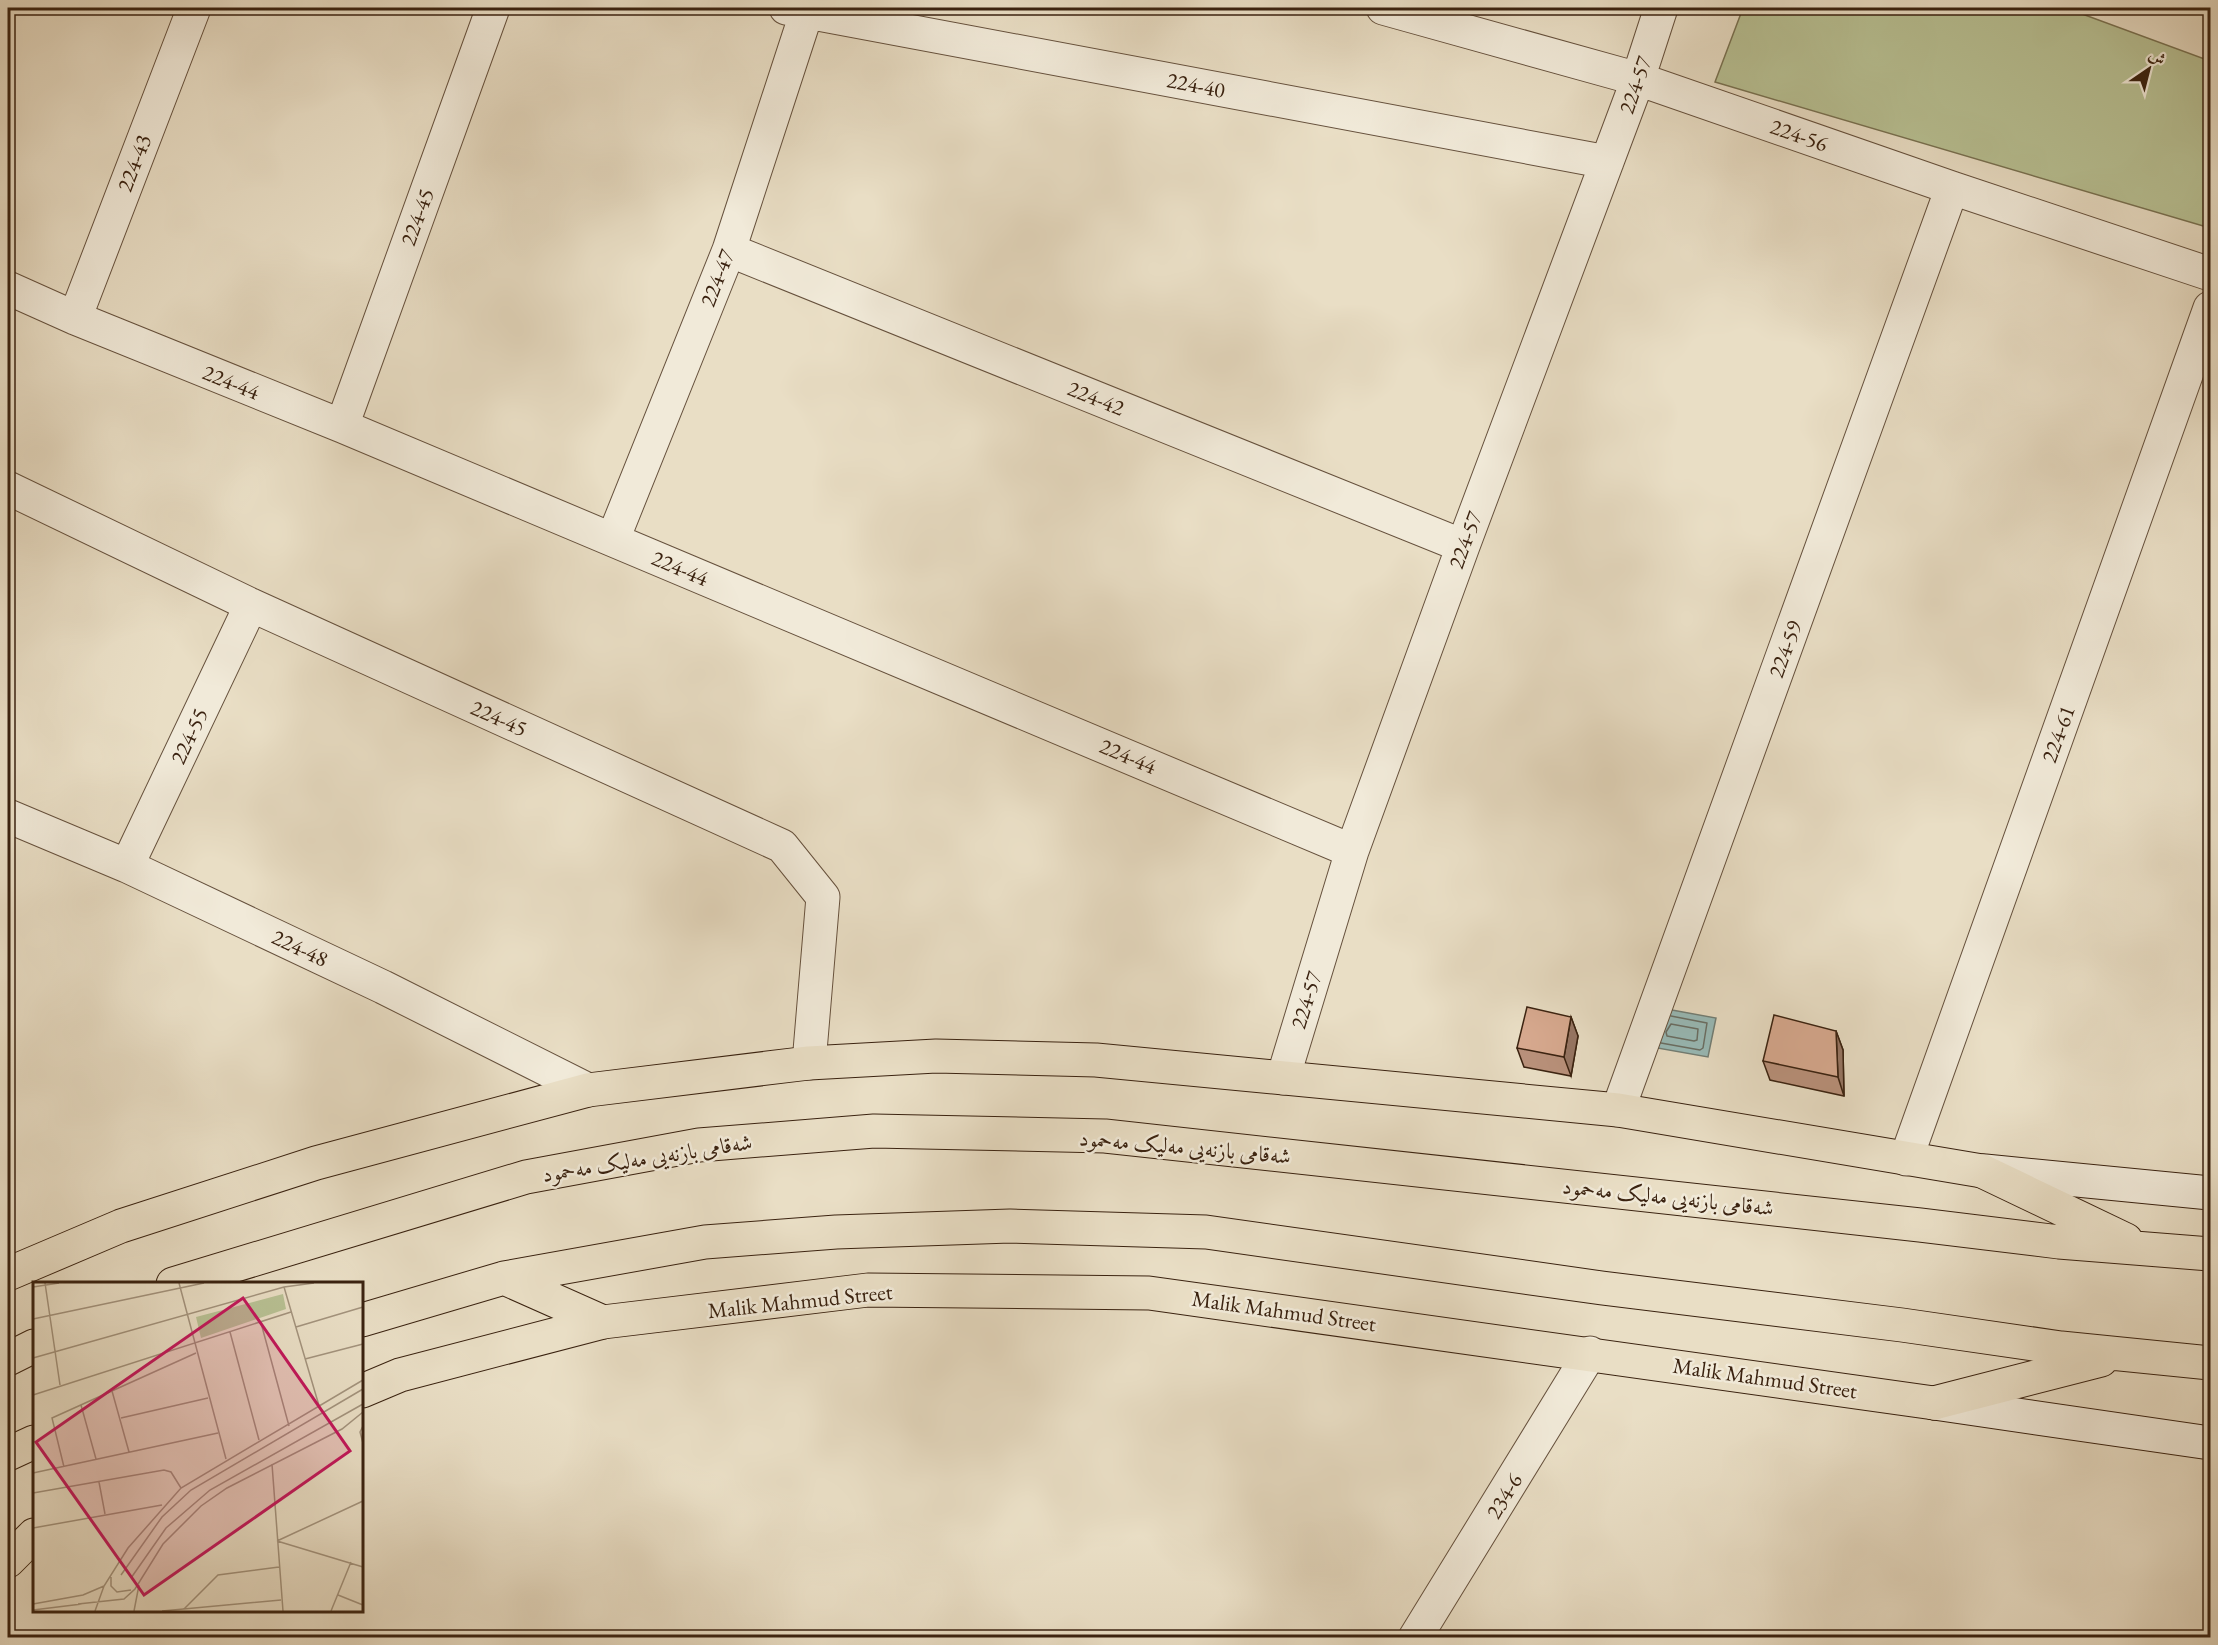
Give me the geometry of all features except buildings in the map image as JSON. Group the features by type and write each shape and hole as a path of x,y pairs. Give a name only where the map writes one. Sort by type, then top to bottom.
{"main road":[{"path":"8,1274 121,1226 316,1163 588,1090 809,1064 936,1056 1096,1060 1618,1110 1982,1171 2144,1249"},
{"name":"شەقامی بازنەیی مەلیک مەحمود","path":"180,1282 526,1178 699,1145 874,1131 1105,1136 2059,1242 2211,1254"},
{"path":"363,1320 504,1278 705,1242 836,1232 1010,1226 1206,1232 1602,1288 1902,1325 2061,1348 2211,1363"},
{"path":"504,1278 603,1322"},
{"name":"Malik Mahmud Street","path":"363,1391 400,1375 603,1322 868,1290 1149,1293 1934,1403"},
{"path":"8,1359 33,1346"},
{"path":"1934,1403 2125,1354"},
{"path":"8,1454 33,1442"},
{"path":"8,1527 33,1523"},
{"path":"8,1542 33,1529"},
{"path":"8,1561 33,1536"}],"street":[{"name":"224-43","path":"75,318 194,8"},
{"name":"224-45","path":"342,426 492,8"},
{"name":"224-56","path":"1383,8 1638,79 2211,274"},
{"name":"224-57","path":"1283,1078 1352,851 1463,546 1638,79 1661,8"},
{"name":"224-40","path":"796,9 1607,162"},
{"name":"224-47","path":"613,539 729,250 796,9"},
{"name":"224-59","path":"1618,1110 1953,188"},
{"name":"224-42","path":"729,250 1463,546"},
{"name":"224-44","path":"8,288 75,318 613,539 1352,851"},
{"name":"224-61","path":"1906,1159 2211,308"},
{"name":"224-45","path":"8,488 251,605 782,846 823,897 809,1064"},
{"name":"224-55","path":"127,866 251,605"},
{"name":"224-48","path":"8,816 127,866 383,987 588,1090"},
{"path":"1982,1171 2210,1192"},
{"name":"234-6","path":"1415,1638 1590,1353"},
{"name":"Malik Mahmud Street","path":"1934,1403 2211,1443"}],"green space":[{"path":"1743,8 2066,8 2210,61 2210,228 1715,82"}],"water":[{"path":"1661,1008 1716,1018 1708,1057 1646,1046"}]}
